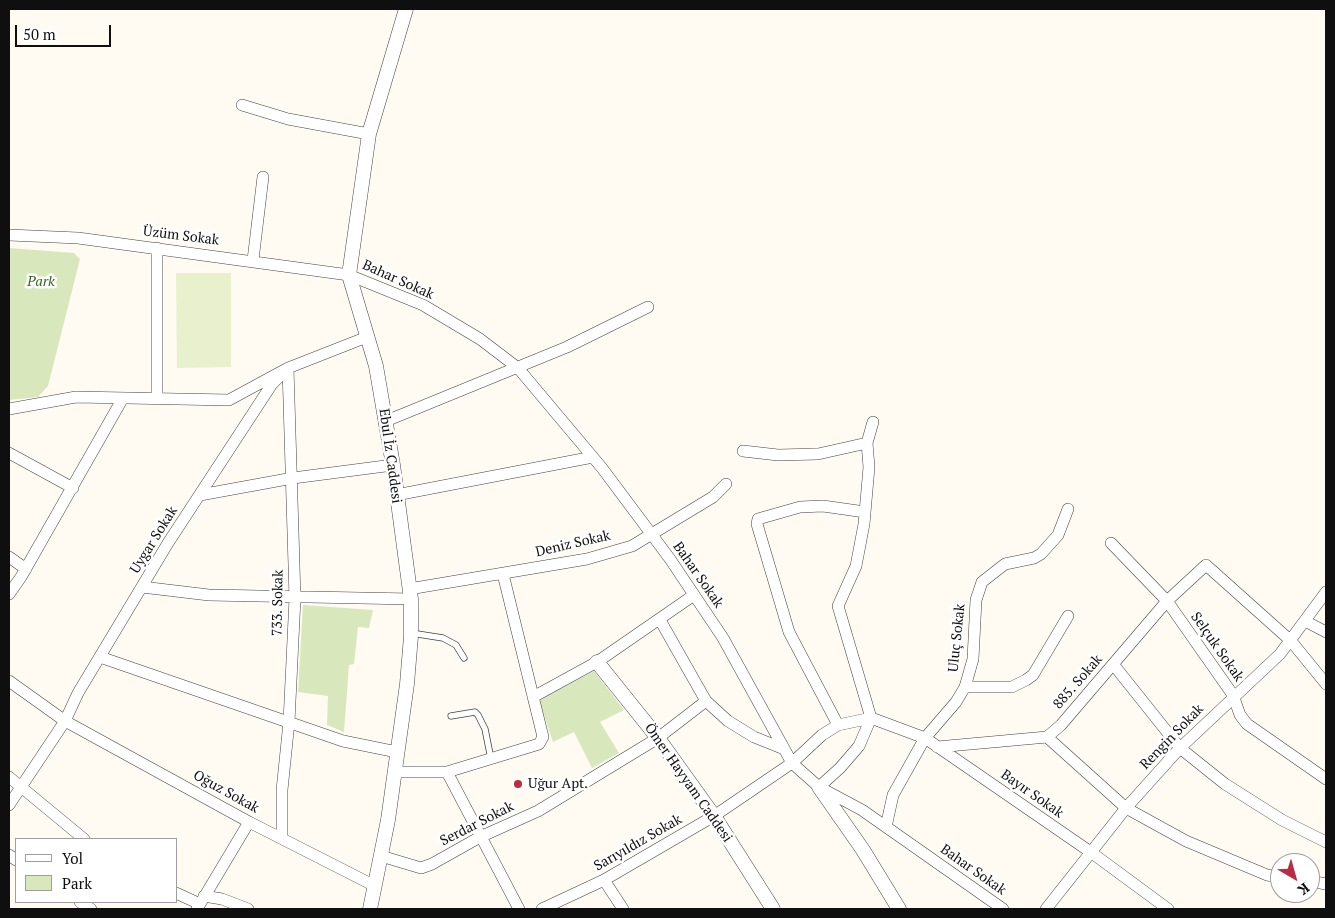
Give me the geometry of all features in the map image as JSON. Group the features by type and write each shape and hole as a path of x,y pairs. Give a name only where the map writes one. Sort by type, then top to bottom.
{"street":[{"name":"Ebul İz Caddesi","path":"370,909 395,772 407,684 411,633 410,594 393,465 376,366 350,275 369,134 406,9"},
{"path":"242,105 288,119 369,134"},
{"path":"253,260 263,177"},
{"name":"Üzüm Sokak","path":"9,235 78,238 253,260 350,275"},
{"path":"157,248 157,399"},
{"name":"Bahar Sokak","path":"350,275 423,305 480,339 518,368 593,457 694,595 723,638 792,763 818,788 862,810 1003,909"},
{"path":"386,421 518,368 648,307"},
{"name":"Uygar Sokak","path":"9,805 65,721 78,693 142,587 272,384 288,368 367,337"},
{"path":"9,409 76,397 229,400 288,368"},
{"name":"733. Sokak","path":"282,838 282,790 289,722 295,598 293,478 288,368"},
{"path":"9,594 26,569 123,398"},
{"path":"873,422 867,442 869,467 865,512 856,566 838,606 871,718 859,746 840,768 818,788 863,850 899,909"},
{"path":"743,451 778,455 818,454 867,442"},
{"path":"9,453 73,488"},
{"path":"396,495 593,457"},
{"path":"200,495 293,478 393,465"},
{"name":"Deniz Sokak","path":"142,587 209,595 295,598 410,594 503,574 587,559 632,546 713,497 726,484"},
{"path":"838,725 789,632 757,524 758,519 800,507 823,506 865,512"},
{"name":"Uluç Sokak","path":"886,827 893,795 925,738 956,702 965,687 973,659 976,600 982,582 1004,564 1034,558 1042,554 1058,535 1068,509"},
{"name":"Selçuk Sokak","path":"1111,543 1167,601 1233,695 1240,714 1247,724 1326,779"},
{"path":"9,557 26,569"},
{"name":"885. Sokak","path":"1047,737 1061,725 1167,601 1206,565 1291,641"},
{"path":"395,772 447,772 539,744 543,737 503,574"},
{"name":"Rengin Sokak","path":"1046,909 1126,808 1180,748 1291,641 1326,592"},
{"path":"533,697 597,662 694,595"},
{"path":"965,687 986,689 1012,687 1026,680 1033,675 1068,616"},
{"path":"660,620 706,701 728,721 747,733 784,749"},
{"path":"1305,621 1326,632"},
{"path":"1291,641 1326,684"},
{"path":"100,657 343,741 397,752"},
{"name":"Ömer Hayyam Caddesi","path":"597,662 658,738 714,816 773,909"},
{"path":"1114,664 1180,748 1225,784 1282,820 1326,842"},
{"name":"Oğuz Sokak","path":"9,682 65,721 249,822 375,886"},
{"name":"Serdar Sokak","path":"381,856 421,868 432,864 480,837 538,811 658,738 706,701"},
{"name":"Sarıyıldız Sokak","path":"542,909 604,880 714,816 792,763 822,735 838,725 871,718"},
{"name":"Bayır Sokak","path":"871,718 925,738 1092,853 1168,909"},
{"path":"937,747 1047,737 1126,808 1186,841 1270,876"},
{"path":"447,772 519,909"},
{"path":"9,777 83,838"},
{"path":"200,903 249,822"},
{"path":"604,880 624,909"},
{"path":"178,894 200,903 222,899 248,909"}],"lane":[{"path":"411,633 443,638 456,645 464,658"},
{"path":"451,716 474,712 478,715 485,729 491,759"}],"green space":[{"name":"Park","path":"9,248 74,253 80,259 48,386 38,397 9,400"},
{"path":"176,273 231,273 231,367 177,368"},
{"path":"303,605 373,610 369,628 358,627 354,664 349,665 344,732 327,725 328,696 298,692"},
{"path":"594,671 624,710 600,722 619,753 592,768 574,732 553,742 539,700"}],"place":[{"name":"Uğur Apt.","path":"518,784"}]}
